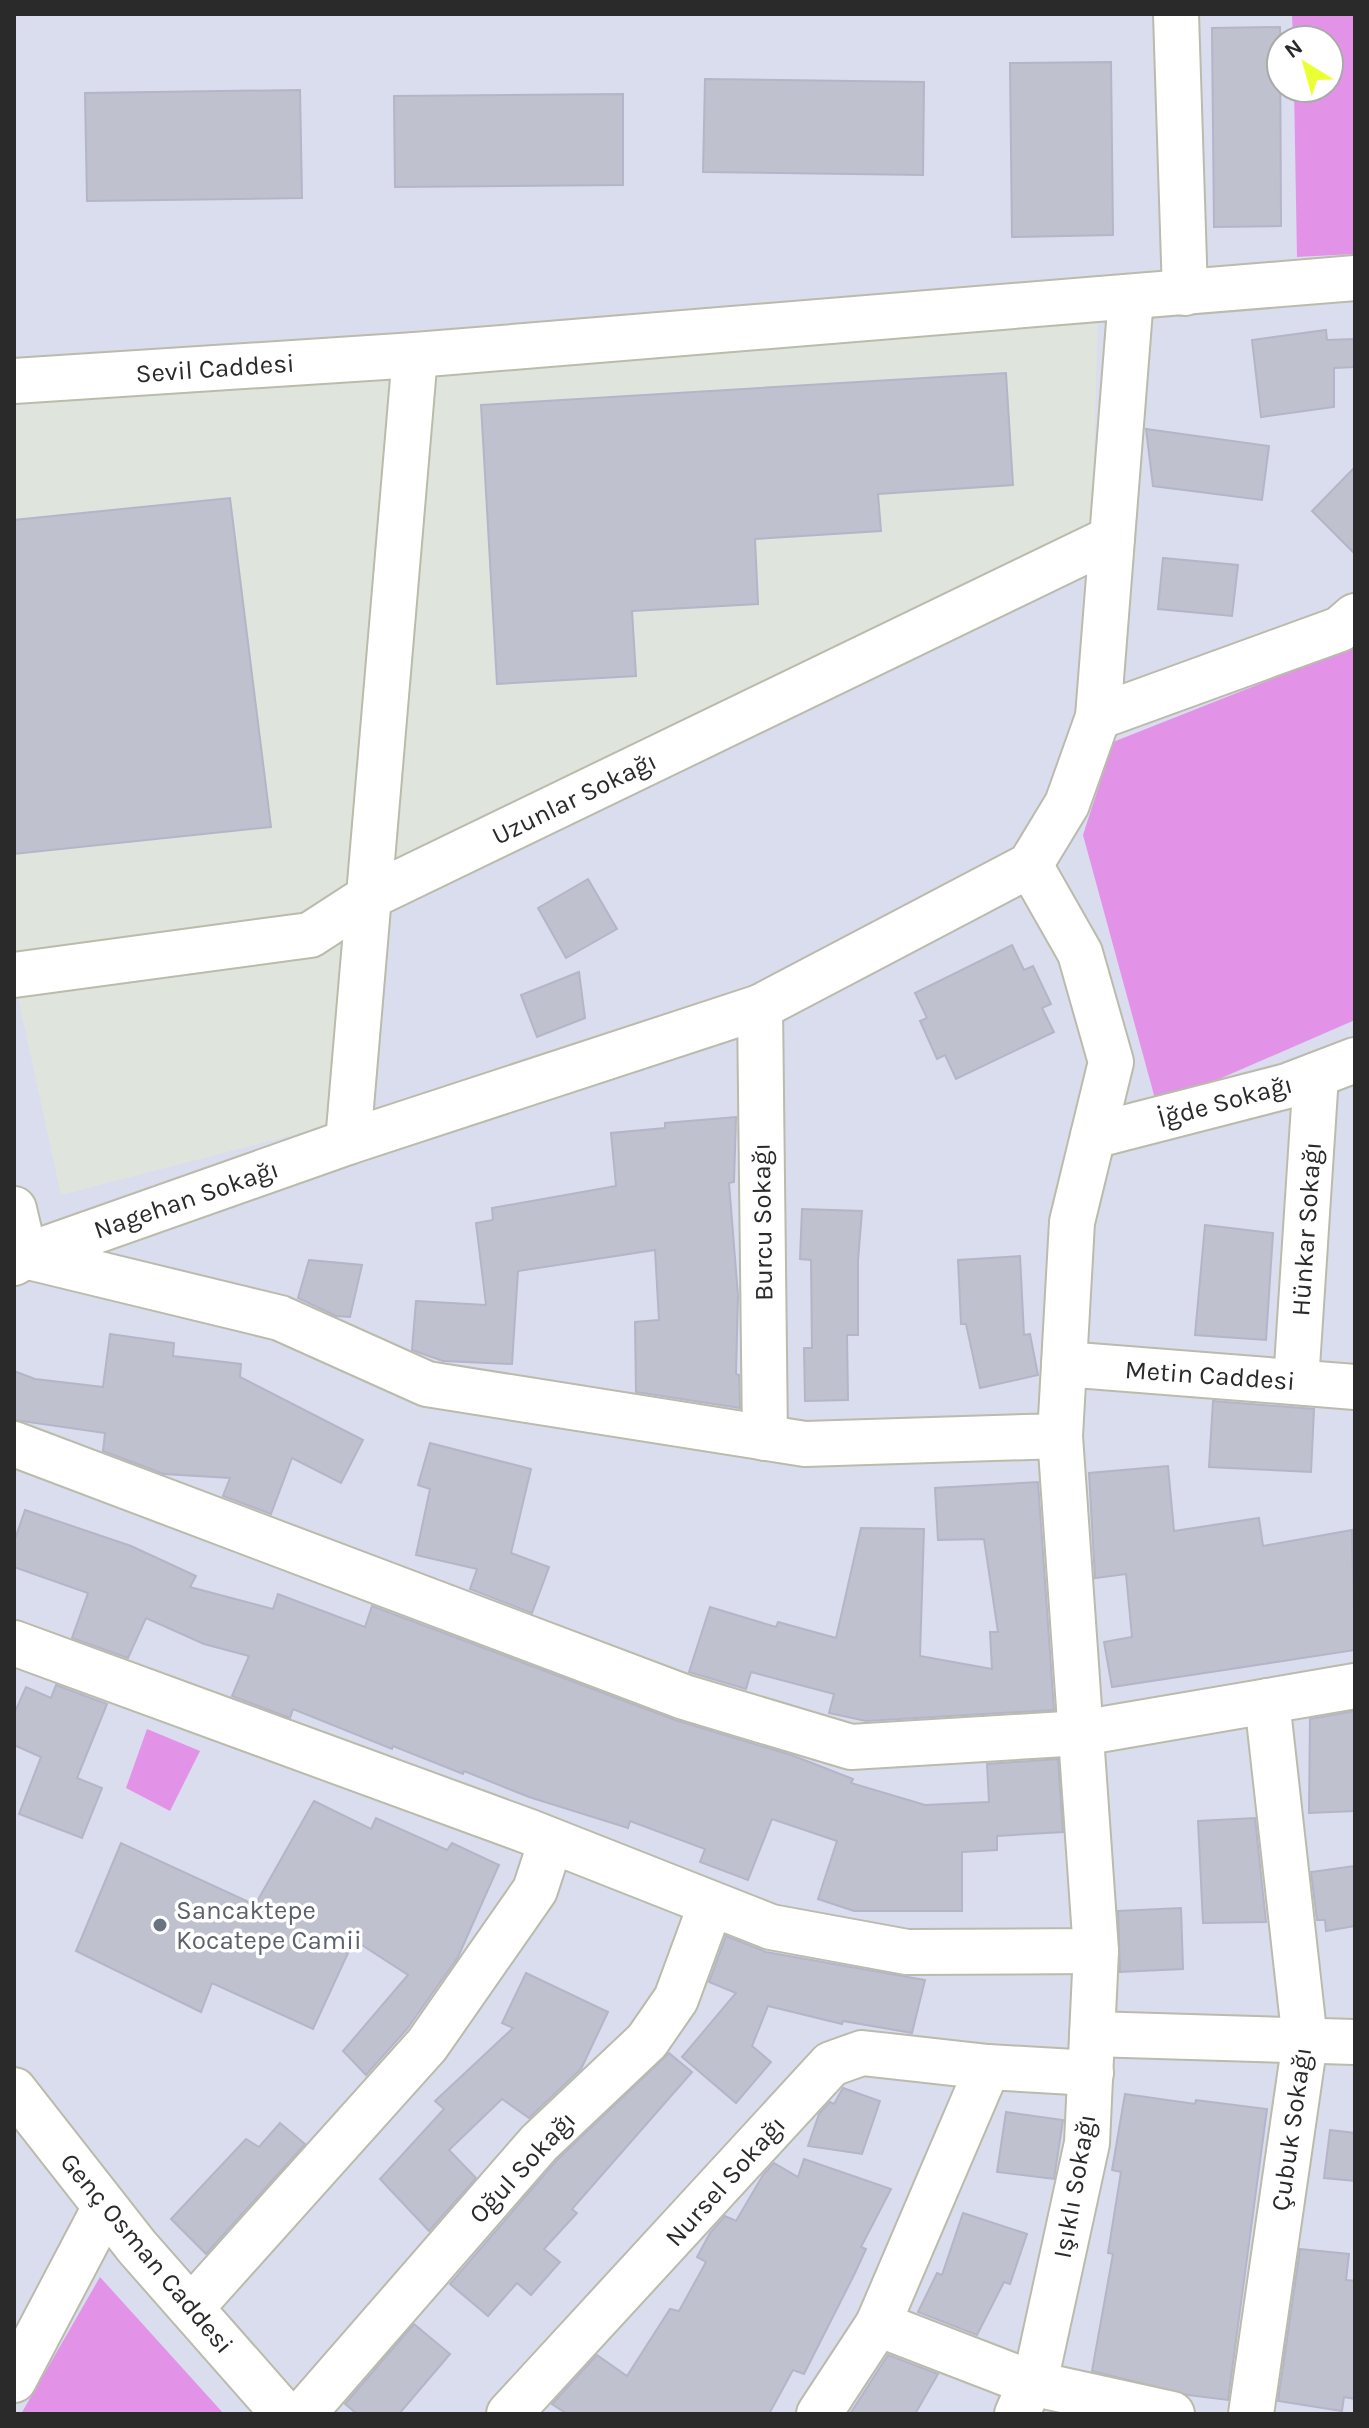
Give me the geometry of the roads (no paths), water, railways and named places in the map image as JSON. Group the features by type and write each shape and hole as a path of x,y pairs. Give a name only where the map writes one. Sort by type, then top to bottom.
{"street":[{"path":"1176,14 1185,293"},
{"name":"Sevil Caddesi","path":"14,381 415,355 1355,278"},
{"path":"1030,865 1067,804 1098,717 1131,297"},
{"path":"348,1142 415,355"},
{"name":"Uzunlar Sokağı","path":"14,975 310,935 367,898 1112,538"},
{"path":"1098,717 1340,629 1355,616"},
{"name":"Nagehan Sokağı","path":"19,1259 348,1142 760,1007 1030,865"},
{"name":"Işıklı Sokağı","path":"1024,2398 1039,2364 1087,2143 1096,1951 1060,1436 1072,1222 1111,1062 1080,953 1030,865"},
{"name":"Burcu Sokağı","path":"760,1007 765,1438"},
{"name":"İğde Sokağı","path":"1093,1136 1287,1086 1335,1068"},
{"name":"Hünkar Sokağı","path":"1296,1382 1335,1068"},
{"path":"14,1209 19,1259 280,1318 427,1384 805,1444 1060,1436"},
{"name":"Metin Caddesi","path":"1064,1364 1355,1387"},
{"path":"14,1444 684,1697 851,1747 1081,1733 1355,1686"},
{"path":"14,1643 551,1841 771,1927 907,1952 1096,1951"},
{"name":"Çubuk Sokağı","path":"1251,2414 1305,2041 1267,1701"},
{"path":"191,2308 427,2045 535,1890 551,1841"},
{"name":"Oğul Sokağı","path":"303,2414 539,2143 647,2041 676,1999 711,1904"},
{"name":"Nursel Sokağı","path":"509,2414 831,2064 862,2053 988,2067 1092,2054 1305,2041 1355,2042"},
{"path":"819,2414 878,2324 988,2067"},
{"name":"Genç Osman Caddesi","path":"14,2090 105,2207 284,2414"},
{"path":"14,2380 105,2207"},
{"path":"878,2324 1024,2398 1144,2411"}],"place":[{"name":"Sancaktepe Kocatepe Camii","path":"160,1925"}]}
